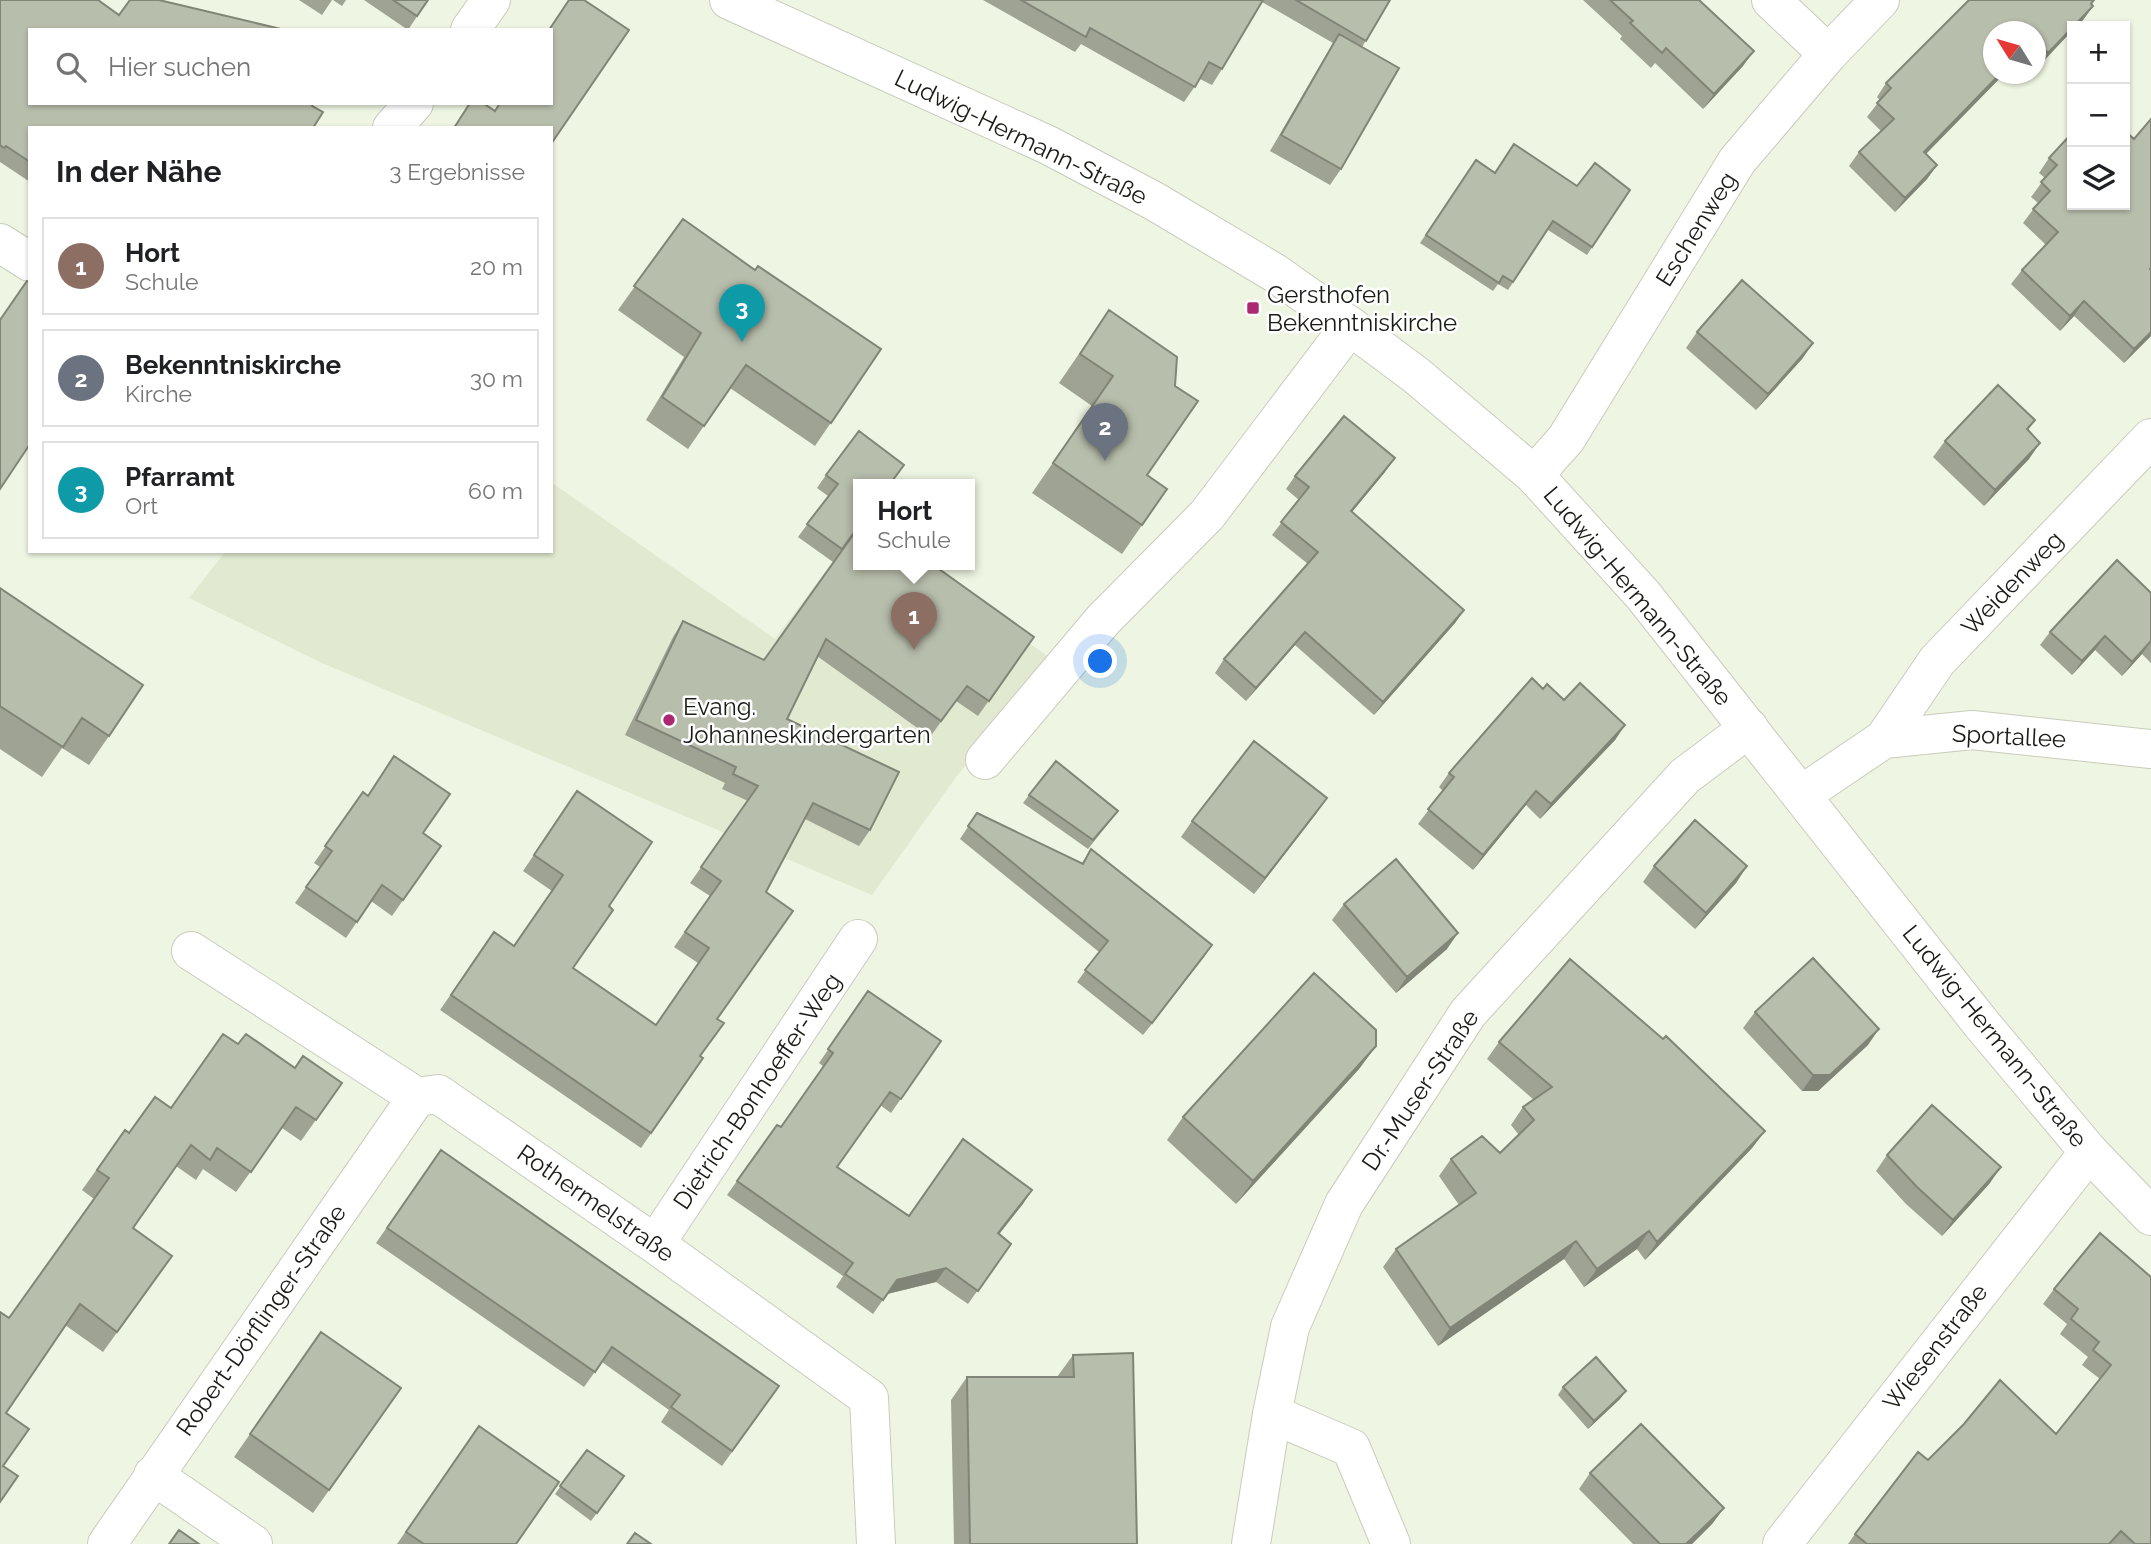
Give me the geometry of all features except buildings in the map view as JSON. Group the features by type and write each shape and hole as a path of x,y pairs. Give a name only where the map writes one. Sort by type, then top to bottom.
{"street":[{"path":"471,28 491,0"},
{"name":"Ludwig-Hermann-Straße","path":"730,0 1075,158 1154,201 1275,273 1350,326 1417,376 1534,475 1643,595 1980,1022 2089,1152 2151,1216"},
{"path":"1772,0 1828,54"},
{"name":"Eschenweg","path":"1534,475 1566,439 1737,161 1828,54 1880,0"},
{"path":"394,126 412,105"},
{"path":"0,243 28,261"},
{"path":"985,760 1103,620 1207,515 1350,326"},
{"name":"Weidenweg","path":"1884,739 1937,661 2151,438"},
{"name":"Dr.-Muser-Straße","path":"1251,1544 1272,1414 1290,1327 1344,1204 1468,1013 1685,776 1749,729"},
{"name":"Sportallee","path":"1801,795 1884,739 1972,730 2151,749"},
{"name":"Dietrich-Bonhoeffer-Weg","path":"655,1244 858,939"},
{"name":"Rothermelstraße","path":"191,951 416,1097 438,1094 655,1244 869,1398 876,1544"},
{"name":"Robert-Dörflinger-Straße","path":"107,1544 416,1097"},
{"name":"Wiesenstraße","path":"1782,1544 2089,1152"},
{"path":"1272,1414 1351,1448 1391,1544"},
{"path":"153,1475 253,1544"}],"shaded area":[{"name":"Evang. Johanneskindergarten","path":"553,483 775,639 853,535 853,570 926,570 1053,660 956,777 872,895 322,663 189,598 224,553 553,553"}],"place":[{"name":"Gersthofen Bekenntniskirche","path":"1253,308"},
{"name":"Pfarramt","path":"742,342"},
{"name":"Bekenntniskirche","path":"1105,461"},
{"name":"Hort","path":"914,650"},
{"name":"Evang. Johanneskindergarten","path":"669,720"}]}
